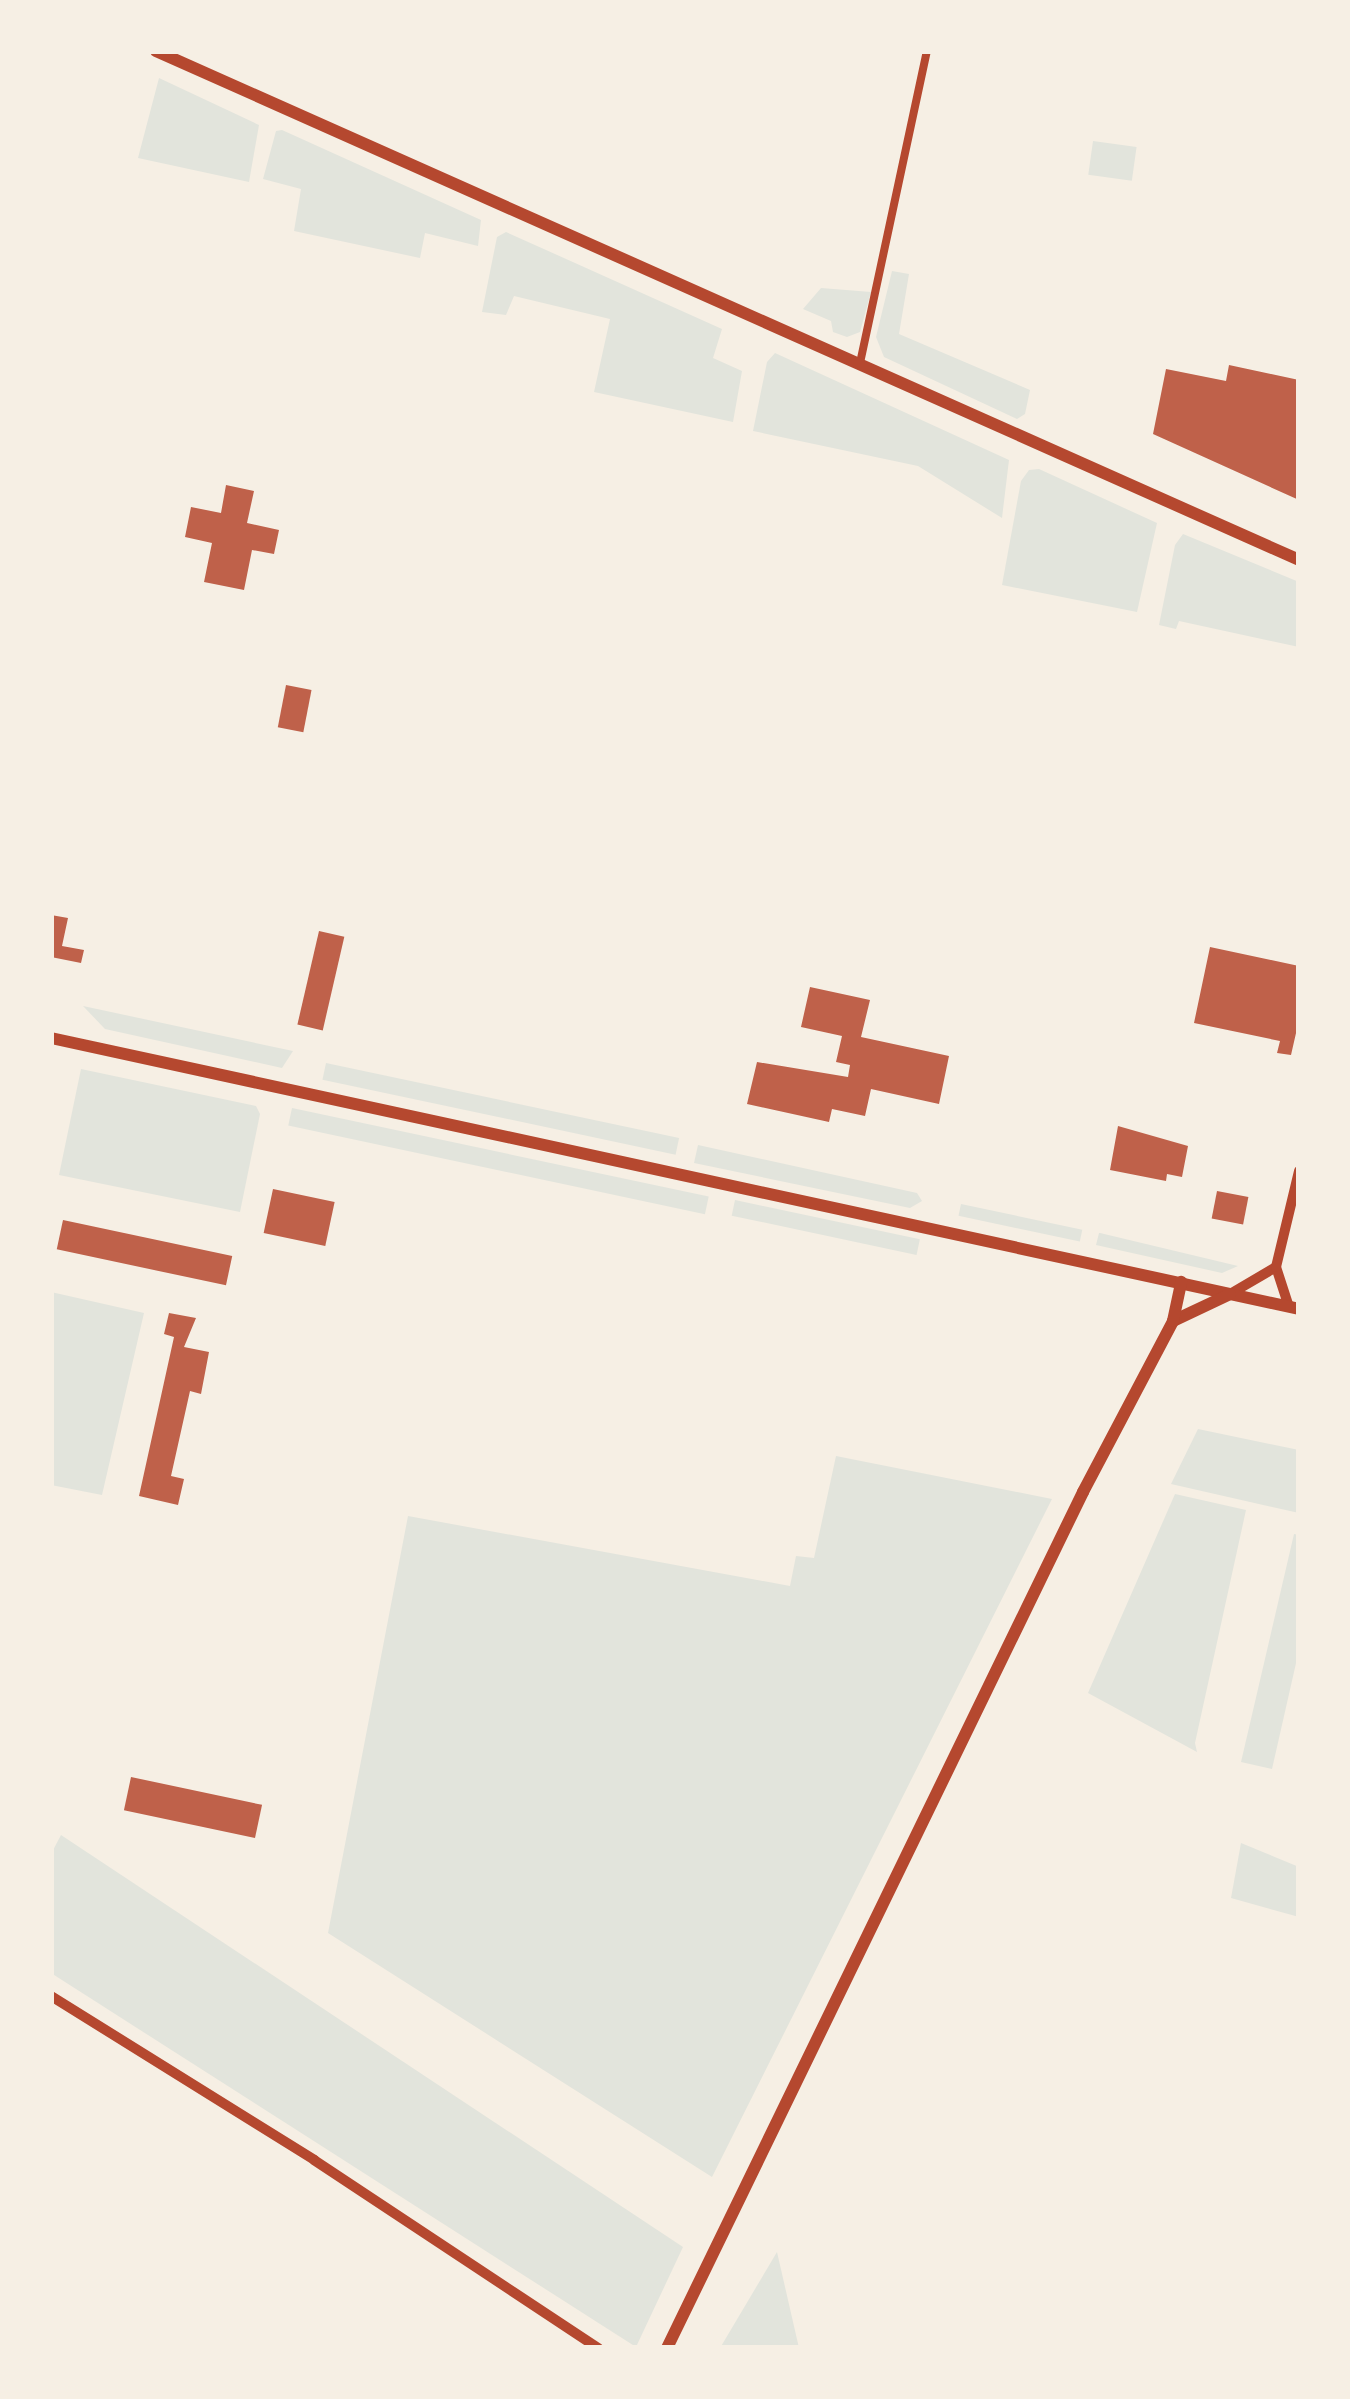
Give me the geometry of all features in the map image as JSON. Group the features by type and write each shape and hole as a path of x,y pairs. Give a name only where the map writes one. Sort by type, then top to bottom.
{"main road":[{"path":"156,51 1299,560"},
{"path":"51,1038 1294,1308"},
{"path":"667,2348 1083,1492 1173,1321 1181,1282"},
{"path":"1173,1321 1230,1294"}],"street":[{"path":"860,363 927,51"},
{"path":"1294,1308 1276,1268 1299,1171"},
{"path":"1230,1294 1276,1268"},
{"path":"51,1996 314,2160 598,2348"}],"shaded area":[{"path":"159,78 259,125 249,182 138,158"},
{"path":"276,131 481,220 478,246 425,233 420,258 294,231 301,189 263,179"},
{"path":"1093,141 1137,147 1132,181 1088,175"},
{"path":"506,232 722,329 713,358 742,371 733,422 594,392 610,319 514,296 506,315 482,312 497,237"},
{"path":"892,271 909,274 899,334 1030,390 1025,414 1017,419 884,357 876,337"},
{"path":"821,288 871,292 860,332 847,337 833,332 831,321 803,309"},
{"path":"775,353 1009,460 1002,518 918,466 753,431 767,362"},
{"path":"1039,469 1157,523 1137,612 1002,585 1021,481 1029,470"},
{"path":"1183,534 1299,582 1299,647 1179,621 1176,629 1159,625 1175,545"},
{"path":"83,1006 293,1051 282,1068 105,1029"},
{"path":"326,1063 679,1138 676,1155 322,1080"},
{"path":"81,1069 256,1106 260,1114 240,1212 59,1175"},
{"path":"292,1108 709,1197 705,1214 288,1126"},
{"path":"698,1145 917,1193 922,1201 910,1208 694,1163"},
{"path":"735,1200 920,1239 917,1255 732,1216"},
{"path":"961,1204 1082,1230 1080,1242 959,1216"},
{"path":"1099,1233 1238,1266 1222,1273 1096,1245"},
{"path":"51,1292 144,1313 102,1495 51,1485"},
{"path":"1198,1429 1299,1450 1299,1513 1171,1484"},
{"path":"836,1456 1052,1499 712,2177 328,1933 408,1516 790,1586 796,1556 814,1558"},
{"path":"1175,1494 1246,1510 1195,1743 1197,1752 1088,1693"},
{"path":"1294,1534 1299,1535 1299,1650 1272,1769 1241,1762"},
{"path":"61,1835 683,2247 636,2347 51,1973 51,1854"},
{"path":"1241,1843 1299,1867 1299,1917 1231,1898"},
{"path":"777,2252 799,2348 720,2348"}],"building":[{"path":"1229,365 1299,380 1299,500 1153,434 1166,369 1226,381"},
{"path":"226,485 254,491 247,523 279,530 274,554 252,550 244,590 204,582 212,543 185,537 191,507 221,513"},
{"path":"286,685 312,690 303,732 278,727"},
{"path":"51,915 68,918 62,946 84,950 81,963 51,957"},
{"path":"319,931 344,937 323,1030 297,1025"},
{"path":"1210,947 1299,966 1299,1020 1291,1055 1277,1053 1280,1041 1194,1023"},
{"path":"810,987 870,1000 861,1037 949,1056 939,1104 871,1089 865,1116 832,1109 829,1122 747,1104 757,1062 848,1077 850,1065 836,1062 842,1036 801,1027"},
{"path":"1118,1126 1188,1146 1182,1177 1167,1174 1166,1181 1110,1170"},
{"path":"273,1189 335,1202 325,1246 264,1233"},
{"path":"1217,1191 1248,1197 1243,1225 1212,1218"},
{"path":"63,1220 232,1256 226,1285 57,1249"},
{"path":"169,1313 196,1318 184,1347 209,1352 201,1394 190,1391 171,1476 184,1479 178,1505 139,1496 174,1337 164,1334"},
{"path":"131,1777 262,1805 255,1838 124,1810"}]}
